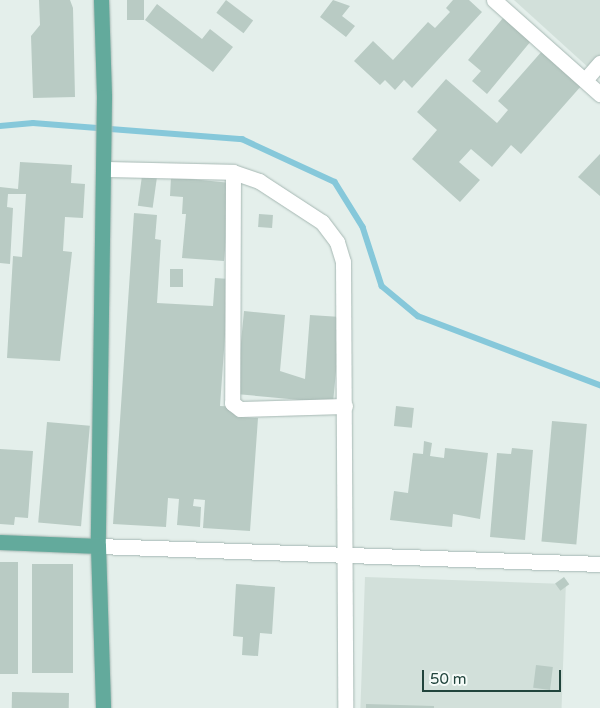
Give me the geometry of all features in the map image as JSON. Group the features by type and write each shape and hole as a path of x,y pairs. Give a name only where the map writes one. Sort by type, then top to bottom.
{"main road":[{"path":"101,0 104,138 98,546 103,708"},
{"path":"0,542 98,546"}],"street":[{"path":"494,0 600,94"},
{"path":"585,80 600,63"},
{"path":"103,169 233,172 259,181 322,222 337,242 346,291 345,406 348,557 345,708"},
{"path":"233,172 232,403 240,409 345,406"},
{"path":"98,546 348,557 600,564"}],"shaded area":[{"path":"514,0 600,0 600,78"},
{"path":"365,577 566,584 562,708 360,708"}],"building":[{"path":"39,0 70,0 73,8 75,97 33,98 31,36 40,25"},
{"path":"127,0 144,0 144,20 127,20"},
{"path":"226,0 253,20 244,33 216,13"},
{"path":"333,0 350,6 342,16 355,26 346,37 320,17"},
{"path":"453,0 469,0 482,12 412,88 404,80 395,90 385,80 380,85 354,61 373,41 393,60 428,22 435,28 450,12 446,8"},
{"path":"157,4 202,39 210,29 233,47 213,72 145,20"},
{"path":"503,18 531,41 487,94 472,81 481,71 468,60"},
{"path":"543,50 582,85 521,154 511,145 492,167 471,149 459,162 480,180 460,202 412,159 437,130 417,112 446,79 497,123 508,110 498,101"},
{"path":"600,154 600,196 578,177"},
{"path":"20,162 72,165 71,183 85,184 83,218 65,217 63,251 72,252 60,361 7,358 13,256 22,257 26,194 8,194 7,207 13,208 10,264 0,263 0,187 18,189"},
{"path":"142,176 157,178 153,208 138,206"},
{"path":"171,177 231,183 224,261 182,258 186,214 182,214 183,197 170,196"},
{"path":"134,213 157,215 155,239 161,240 157,303 213,306 215,278 229,279 220,406 241,407 240,417 258,418 250,531 203,528 205,500 194,499 193,506 201,507 200,527 177,525 179,499 168,498 166,527 113,524"},
{"path":"259,214 273,215 272,228 258,227"},
{"path":"170,269 183,269 183,287 170,287"},
{"path":"244,311 285,315 280,371 305,379 310,315 341,317 333,403 236,394"},
{"path":"396,406 414,408 412,428 394,426"},
{"path":"552,421 587,424 576,545 541,542"},
{"path":"47,422 90,426 81,526 38,523"},
{"path":"424,441 432,443 430,456 444,458 445,448 488,453 480,519 453,514 452,527 390,520 394,491 408,493 413,453 423,454"},
{"path":"512,448 533,450 525,540 490,537 497,453 511,454"},
{"path":"0,449 33,451 28,518 15,517 14,525 0,524"},
{"path":"0,562 18,562 18,674 0,674"},
{"path":"32,564 73,564 73,673 32,673"},
{"path":"564,577 569,584 560,591 555,583"},
{"path":"236,584 275,587 272,634 260,633 258,656 242,655 243,637 233,636"},
{"path":"536,665 553,667 550,690 533,688"},
{"path":"12,692 69,693 69,708 12,708"},
{"path":"366,704 434,706 434,708 366,708"}],"waterway":[{"path":"0,126 33,123 242,139 335,182 363,227 382,286 418,316 600,385"}]}
